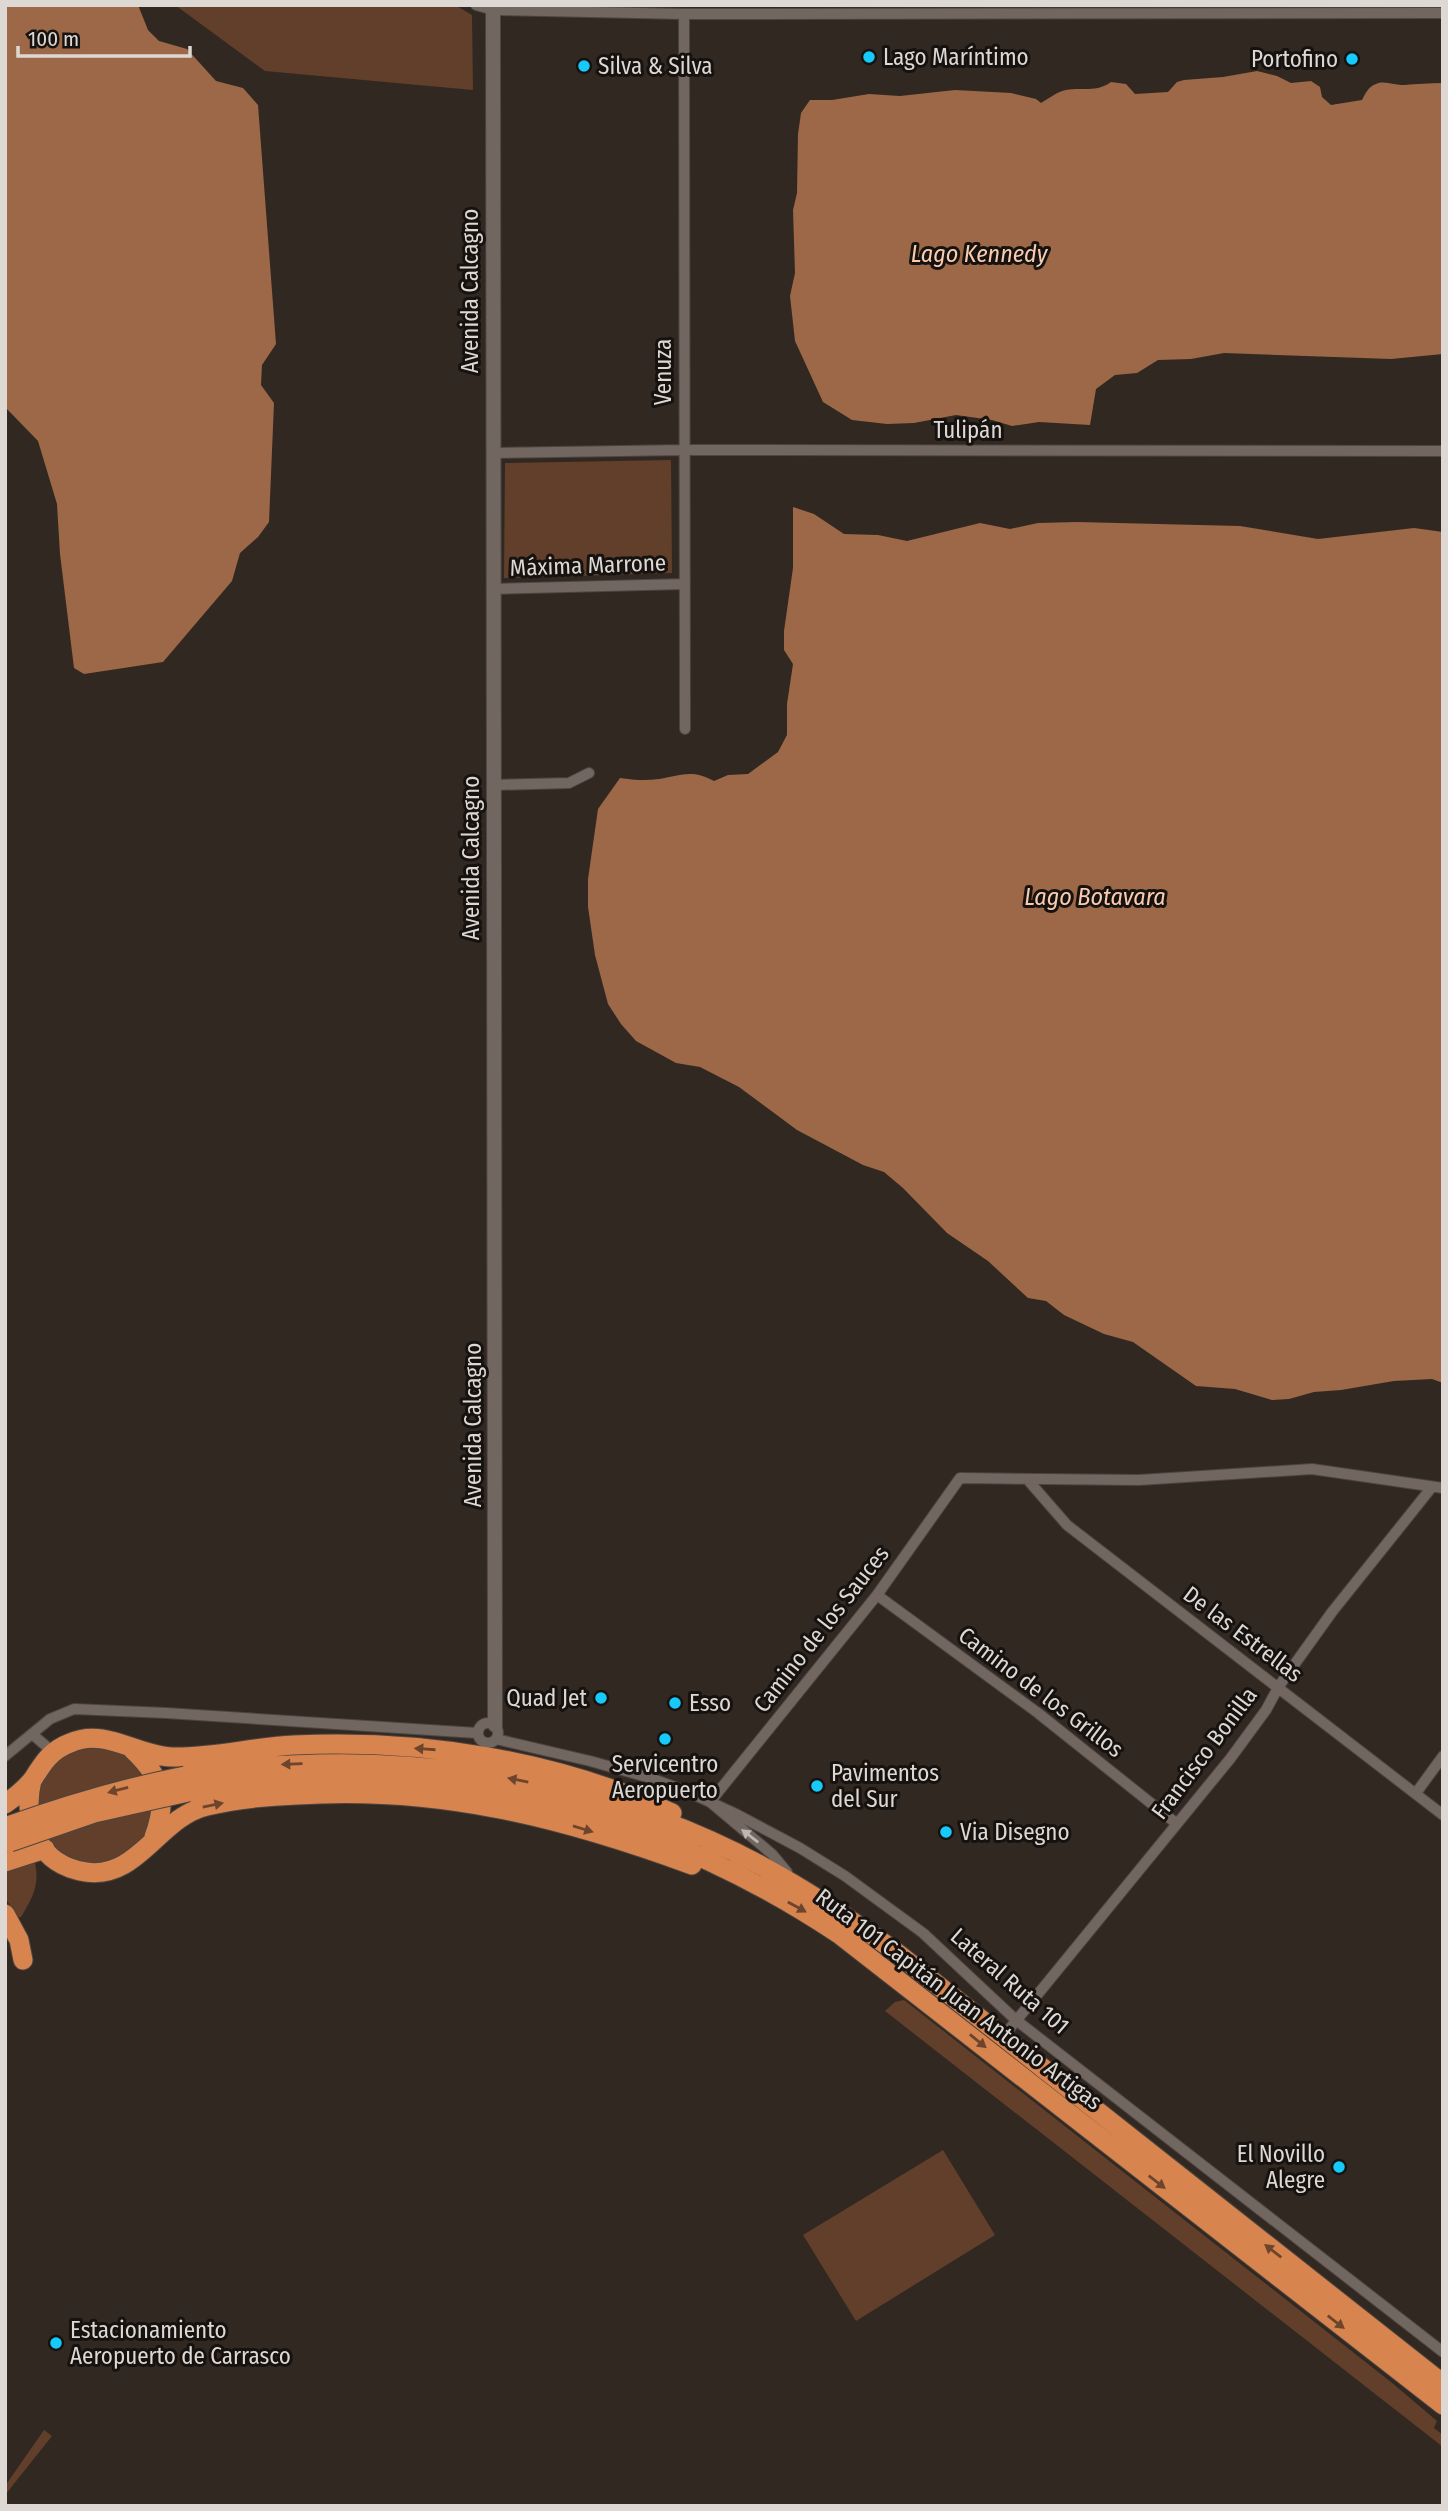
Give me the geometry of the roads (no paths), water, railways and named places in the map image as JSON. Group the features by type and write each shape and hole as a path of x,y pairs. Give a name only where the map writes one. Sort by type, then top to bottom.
{"highway":[{"path":"5,1804 32,1779 41,1764 53,1752 71,1742 91,1738 111,1740 131,1748 171,1757 293,1745 424,1748 500,1758 572,1775 626,1793 735,1842 787,1872 804,1891"},
{"path":"131,1748 149,1765 160,1788 162,1814 154,1838"},
{"name":"Ruta 101 Capitán Juan Antonio Artigas","path":"187,1784 268,1765 352,1763 436,1769 516,1780 575,1794 649,1817 729,1850 842,1913 892,1949 1442,2382"},
{"path":"32,1779 28,1799 29,1819 36,1839 66,1866 86,1872 107,1872 135,1860 154,1838 169,1826 205,1806 250,1798 322,1793 414,1796 468,1802 554,1820 716,1874 737,1874"},
{"name":"Ruta 101 Capitán Juan Antonio Artigas","path":"6,1844 89,1798 141,1784 316,1779 358,1779 477,1789 560,1806 641,1831 737,1874 808,1913 858,1948 1443,2405"},
{"path":"6,1844 45,1849"},
{"path":"5,1914 19,1940 23,1959"}],"street":[{"path":"476,5 493,8 684,14 1371,9 1443,13"},
{"name":"Avenida Calcagno","path":"493,8 494,1724"},
{"name":"Venuza","path":"684,14 685,729"},
{"name":"Tulipán","path":"493,453 684,450 1443,451"},
{"name":"Máxima Marrone","path":"493,589 685,584"},
{"path":"494,785 569,783 589,773"},
{"name":"Francisco Bonilla","path":"960,1478 1139,1480 1312,1469 1438,1488"},
{"name":"Camino de los Sauces","path":"710,1802 877,1595 960,1478"},
{"name":"De las Estrellas","path":"1027,1479 1067,1525 1443,1815"},
{"name":"Francisco Bonilla","path":"1002,2038 1237,1749 1332,1612 1438,1488"},
{"name":"Camino de los Grillos","path":"877,1595 1038,1713 1177,1824"},
{"path":"5,1756 50,1719 74,1709 477,1734 481,1727 494,1724"},
{"name":"Lateral Ruta 101","path":"477,1734 482,1742 486,1743 494,1724 647,1777 710,1802 800,1848 887,1905 954,1959 1016,2020 1443,2352"},
{"path":"32,1734 53,1752"},
{"path":"1416,1793 1443,1756"},
{"path":"710,1802 772,1854 787,1872"},
{"path":"1380,2334 1381,2305"}],"water":[{"path":"5,5 138,5 148,30 159,41 187,49 216,81 243,88 258,105 276,344 262,365 261,385 274,403 269,522 258,537 240,553 232,581 163,662 84,674 74,668 60,554 57,504 38,441 5,407"},
{"name":"Lago Kennedy","path":"1257,71 1291,83 1311,81 1320,87 1322,97 1331,105 1362,100 1369,88 1379,83 1443,83 1443,354 1391,359 1224,353 1191,359 1158,360 1137,373 1115,375 1096,389 1090,425 1039,422 1012,426 956,415 914,423 887,424 852,420 823,402 795,341 790,296 795,273 793,210 797,193 798,134 801,113 810,100 832,100 869,94 900,96 955,90 1011,93 1036,99 1041,103 1056,93 1072,89 1094,89 1111,82 1126,84 1135,94 1168,92 1177,82 1184,80"},
{"name":"Lago Botavara","path":"793,507 814,514 844,534 878,535 907,541 980,523 1010,529 1038,523 1077,522 1240,526 1318,539 1414,528 1443,532 1443,1383 1432,1379 1394,1381 1272,1400 1235,1389 1196,1386 1133,1342 1104,1334 1064,1315 1046,1301 1028,1298 988,1261 947,1233 884,1172 863,1165 797,1130 739,1087 700,1067 676,1063 636,1041 621,1024 608,1004 595,955 588,907 588,879 598,809 620,778 649,780 693,774 714,781 728,775 748,774 778,752 787,735 787,704 793,664 784,650 784,631 793,568"}],"place":[{"name":"Lago Maríntimo","path":"869,57"},
{"name":"Portofino","path":"1352,59"},
{"name":"Silva & Silva","path":"584,66"},
{"name":"Quad Jet","path":"601,1698"},
{"name":"Esso","path":"675,1703"},
{"name":"Servicentro Aeropuerto","path":"665,1739"},
{"name":"Pavimentos del Sur","path":"817,1786"},
{"name":"Via Disegno","path":"946,1832"},
{"name":"El Novillo Alegre","path":"1339,2167"},
{"name":"Estacionamiento Aeropuerto de Carrasco","path":"56,2343"}]}
